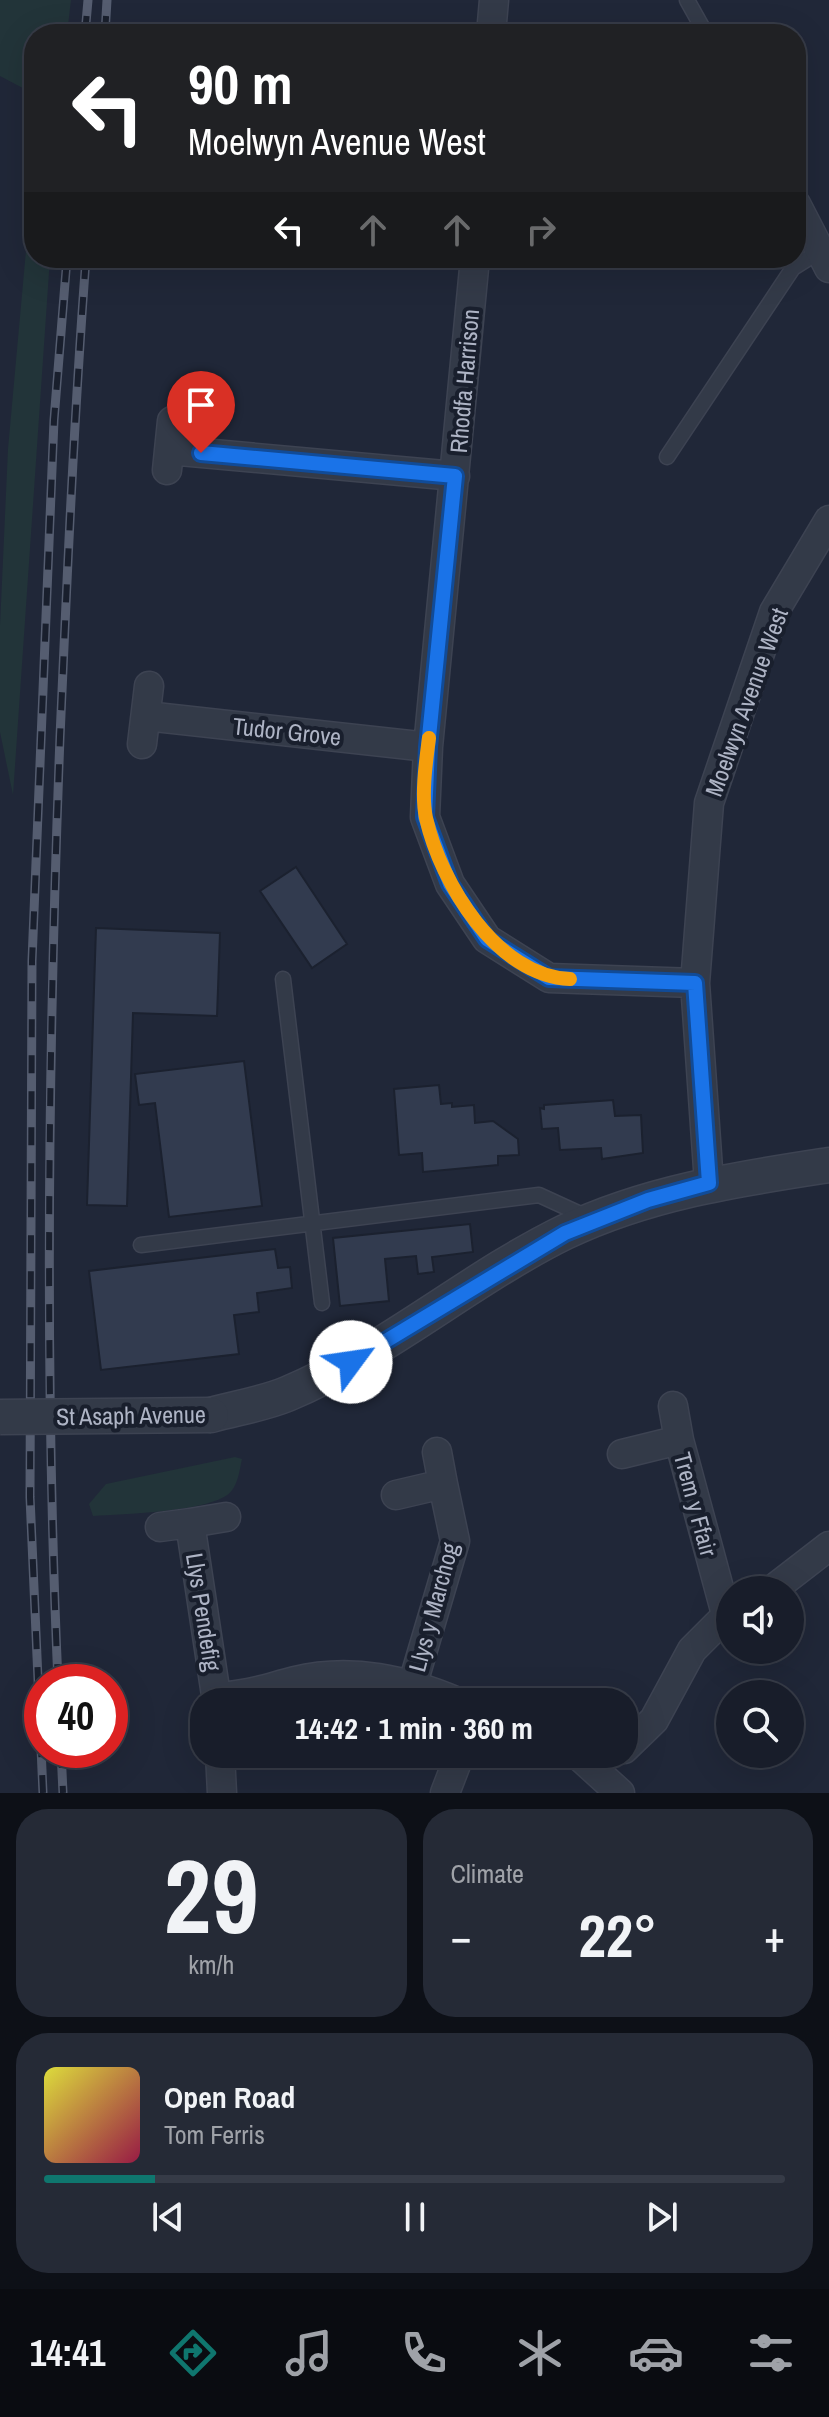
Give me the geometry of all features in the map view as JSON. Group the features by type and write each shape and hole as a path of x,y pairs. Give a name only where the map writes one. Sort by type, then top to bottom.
{"street":[{"path":"492,24 494,0"},
{"path":"806,223 825,260"},
{"name":"Rhodfa Harrison","path":"474,268 428,747 425,817 450,884 487,939 549,978 695,983"},
{"path":"172,421 168,460 455,476"},
{"name":"Moelwyn Avenue West","path":"709,1183 695,983 709,803 774,612 829,520"},
{"path":"142,744 149,686"},
{"name":"Tudor Grove","path":"146,716 428,747"},
{"name":"St Asaph Avenue","path":"0,1417 211,1415 284,1395 330,1374 565,1233 648,1200 709,1183 829,1165"},
{"name":"Trem y Ffair","path":"673,1406 679,1440 718,1576"},
{"name":"Trem y Ffair","path":"622,1454 679,1440"},
{"name":"Llys y Marchog","path":"413,1683 455,1541 437,1452"},
{"path":"396,1495 443,1484"},
{"name":"Llys Pendefig","path":"160,1527 226,1517"},
{"name":"Llys Pendefig","path":"190,1523 215,1688"},
{"path":"790,1576 829,1546"},
{"name":"Trem y Ffair","path":"638,1735 654,1720 692,1650 716,1625"},
{"path":"275,1688 296,1681 348,1675 413,1683 425,1688"},
{"path":"221,1768 222,1793"},
{"path":"445,1793 455,1768"},
{"path":"611,1768 620,1793"}],"lane":[{"path":"687,0 700,24"},
{"path":"667,457 793,268"},
{"path":"283,979 322,1303"},
{"path":"141,1245 539,1195 595,1221"}],"shaded area":[{"path":"0,0 71,0 68,24 24,24 24,89 0,76"},
{"path":"24,268 49,268 13,795 0,732 0,626 8,449"},
{"path":"235,1457 242,1459 235,1485 229,1494 212,1502 179,1509 93,1516 89,1504 106,1484"}],"building":[{"path":"296,867 347,944 312,968 260,891"},
{"path":"96,928 220,933 217,1016 133,1013 127,1206 87,1205"},
{"path":"244,1061 262,1206 169,1217 155,1103 139,1105 135,1074"},
{"path":"439,1085 441,1104 452,1103 452,1107 474,1105 475,1123 493,1121 518,1139 519,1155 498,1156 498,1165 423,1172 422,1153 399,1155 394,1089"},
{"path":"613,1100 615,1116 641,1115 643,1153 602,1159 601,1148 560,1150 558,1128 542,1129 540,1108 544,1109 544,1105"},
{"path":"470,1224 473,1252 432,1257 434,1272 418,1274 416,1256 385,1259 389,1301 340,1306 333,1238"},
{"path":"275,1249 278,1268 290,1267 292,1288 257,1293 259,1312 234,1315 239,1354 101,1370 89,1271"}],"railway":[{"path":"86,24 88,0"},
{"path":"106,24 107,0"},
{"path":"43,1793 30,1497 32,961 54,420 66,268"},
{"path":"57,1664 49,1328 53,973 65,617 85,268"},
{"path":"62,1768 63,1793"}],"slow traffic":[{"path":"429,738 425,817 450,884 487,939 549,978 570,979"}],"route":[{"path":"201,453 455,476 428,747 425,817 450,884 487,939 549,978 695,983 709,1183 648,1200 565,1233 351,1362"}]}
